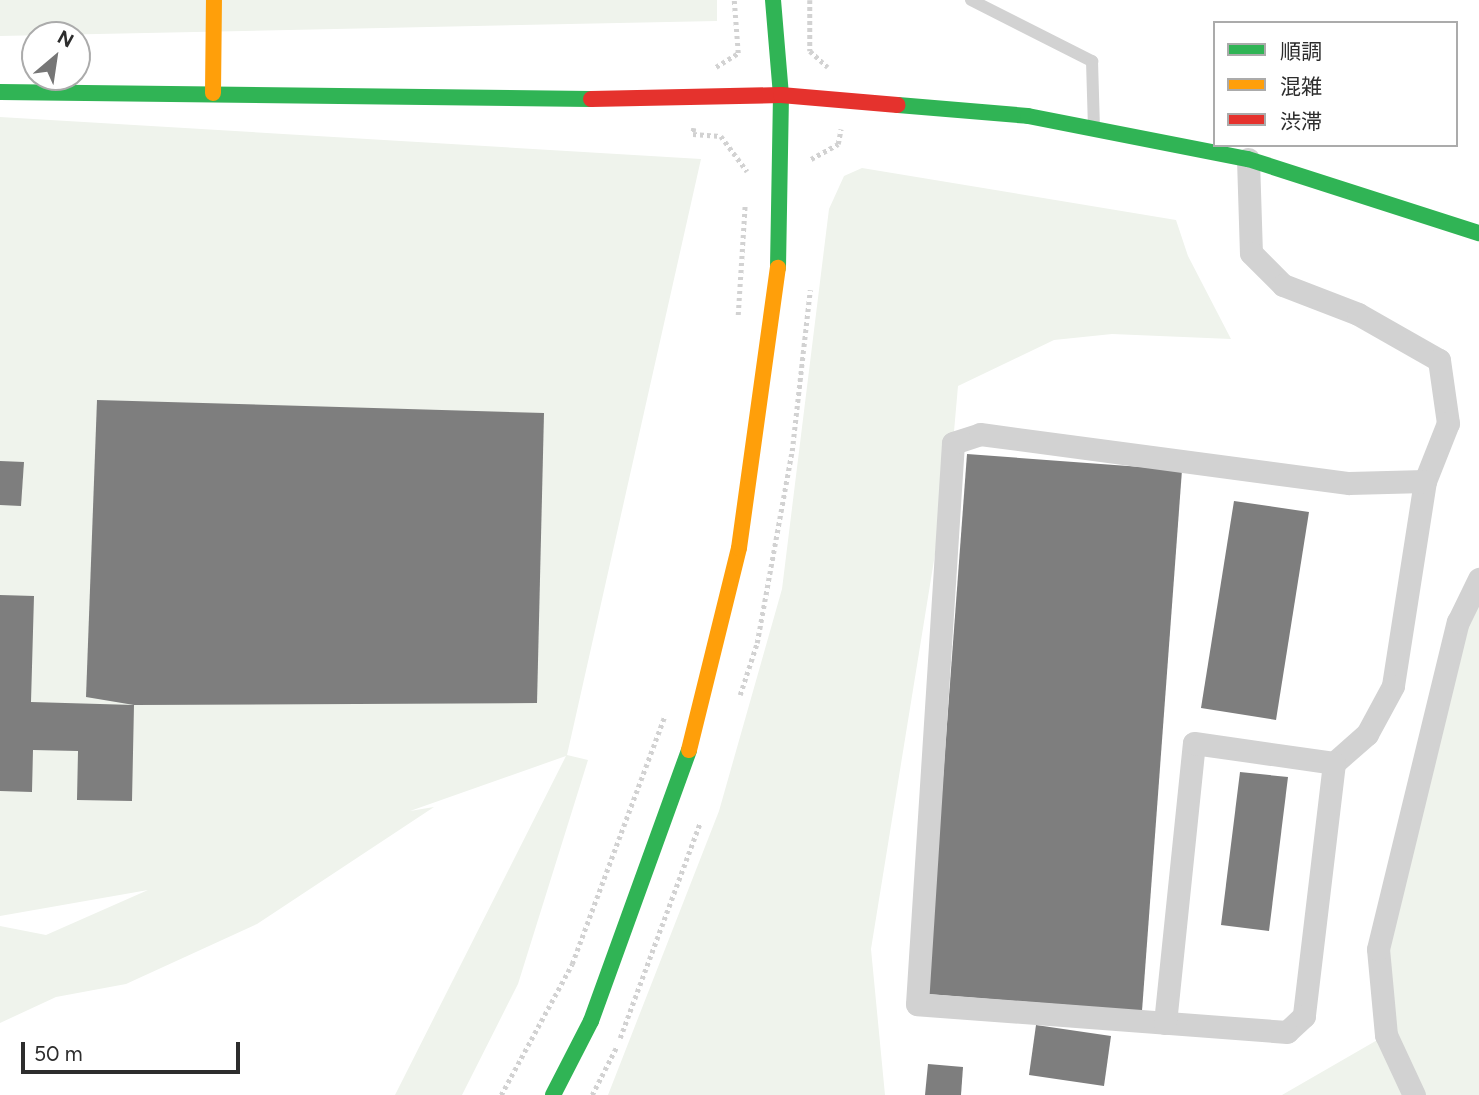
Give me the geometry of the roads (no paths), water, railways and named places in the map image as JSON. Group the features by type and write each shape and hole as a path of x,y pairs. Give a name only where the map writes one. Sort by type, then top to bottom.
{"street":[{"path":"213,93 214,0"},
{"path":"553,1095 591,1021 640,894 713,667 740,548 778,271 781,95 774,0"},
{"path":"0,92 695,100 781,95 1028,116 1248,159 1479,233"},
{"path":"1248,159 1251,253 1283,285 1358,314 1439,360 1448,423 1425,481 1393,686 1367,734 1334,763 1304,1016 1287,1032 917,1004 953,443 980,434 1349,483 1425,481"},
{"path":"1414,1095 1386,1035 1378,949 1458,622 1479,579"},
{"path":"1164,1023 1194,743 1334,763"}],"lane":[{"path":"971,0 1092,61 1094,129"}]}
